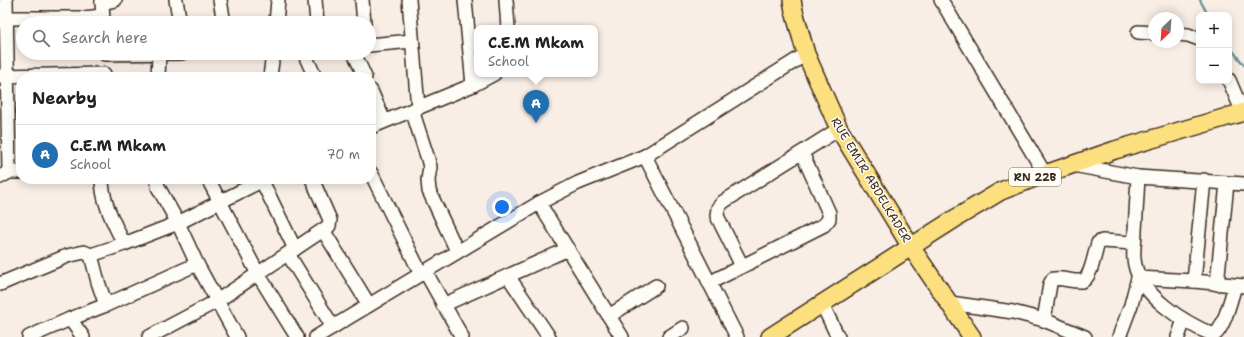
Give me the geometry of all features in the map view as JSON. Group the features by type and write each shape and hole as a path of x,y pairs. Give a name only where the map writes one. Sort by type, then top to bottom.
{"main road":[{"name":"RUE EMIR ABDELKADER","path":"792,0 806,54 839,129 911,247 972,337"},
{"name":"RN 22B","path":"770,337 1001,191 1071,164 1243,112"}],"street":[{"path":"6,0 3,18 8,170"},
{"path":"103,16 102,2 115,0"},
{"path":"176,0 179,16"},
{"path":"220,0 223,16"},
{"path":"277,16 278,0"},
{"path":"315,0 316,16"},
{"path":"362,0 363,16"},
{"path":"408,0 412,42 415,109 430,167 428,180 429,192 457,251"},
{"path":"465,0 473,85"},
{"path":"506,0 508,25"},
{"path":"941,0 1045,174"},
{"path":"3,18 16,18"},
{"path":"1138,32 1148,33"},
{"path":"1184,35 1196,38"},
{"path":"376,45 412,42"},
{"path":"316,337 457,251 540,203 578,183 645,156 806,54"},
{"path":"104,72 105,60"},
{"path":"158,72 159,60"},
{"path":"271,72 272,60"},
{"path":"307,60 313,72"},
{"path":"357,60 363,72"},
{"path":"4,76 16,76"},
{"path":"376,125 473,85 488,77"},
{"path":"1231,84 1243,112"},
{"path":"376,103 384,121"},
{"path":"742,266 717,216 718,208 723,202 839,129"},
{"path":"709,283 824,224 829,219 829,213 802,153"},
{"path":"645,156 737,337"},
{"path":"1071,164 1138,177 1204,180 1244,184"},
{"path":"1119,337 1138,278 1134,259 1134,243 1138,177"},
{"path":"1194,281 1204,180"},
{"path":"1217,284 1226,182"},
{"path":"376,183 423,272 462,337"},
{"path":"102,184 103,195 111,218 124,244"},
{"path":"158,184 197,264 237,337"},
{"path":"211,184 258,274 297,337"},
{"path":"0,284 67,256 84,252 91,255 178,223 255,184"},
{"path":"265,184 291,252 333,327"},
{"path":"148,337 218,301 329,226 330,220 314,184"},
{"path":"540,203 622,337"},
{"path":"323,230 370,305"},
{"path":"1044,320 1050,284 1053,279 1058,278 1082,281 1086,279 1098,243 1102,241 1134,243"},
{"path":"443,305 568,248"},
{"path":"91,255 106,305"},
{"path":"29,337 106,305 197,264"},
{"path":"508,276 549,337"},
{"path":"1138,278 1194,281 1239,286 1218,332 1214,335 1175,315 1159,301 1138,278"},
{"path":"609,316 656,286"},
{"path":"950,303 1012,312 1044,320 1085,337"},
{"path":"822,304 838,337"},
{"path":"70,319 83,337"},
{"path":"1178,337 1184,320"},
{"path":"669,337 683,328"}],"waterway":[{"path":"1200,0 1206,12"},
{"path":"1231,48 1244,65"}],"place":[{"name":"C.E.M Mkam","path":"536,123"}]}
